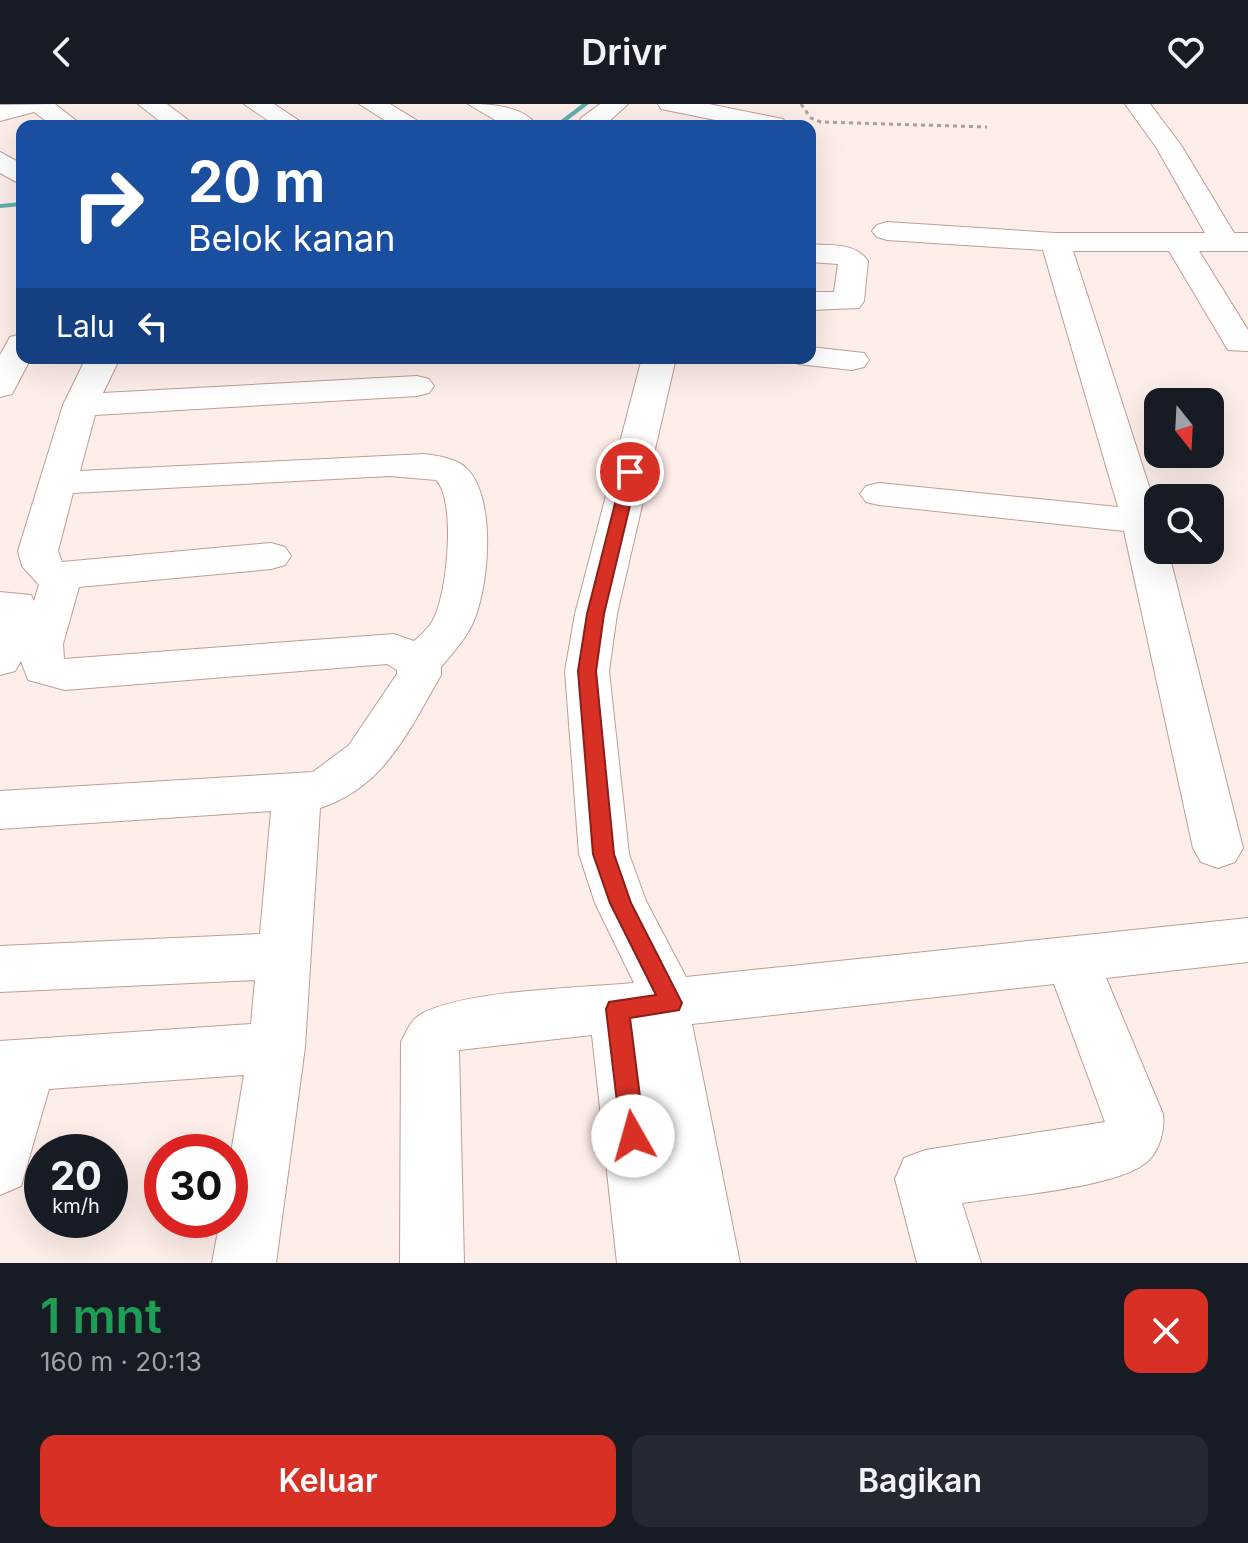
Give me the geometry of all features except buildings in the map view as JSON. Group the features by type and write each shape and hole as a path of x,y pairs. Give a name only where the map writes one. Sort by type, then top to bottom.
{"street":[{"path":"0,113 36,104 61,120"},
{"path":"150,104 174,120"},
{"path":"256,104 284,120"},
{"path":"371,104 402,120"},
{"path":"480,104 513,120"},
{"path":"594,120 616,104"},
{"path":"670,104 753,120"},
{"path":"1137,104 1237,242"},
{"path":"0,160 16,172"},
{"path":"887,231 1055,242 1237,242"},
{"path":"1055,242 1141,521 1218,848"},
{"path":"1179,242 1240,343"},
{"path":"816,253 848,256 853,261 848,301 838,304 816,302"},
{"path":"0,387 16,356"},
{"path":"816,357 852,360"},
{"path":"100,364 80,405 38,551 38,561 59,585 42,644 43,669 65,675 394,649 419,663"},
{"path":"658,364 596,614 587,671 604,854 621,903 708,1263"},
{"path":"80,405 417,386"},
{"path":"0,810 318,790 336,784 356,771 370,755 419,675 419,663 452,625 465,567 468,513 463,489 454,476 438,467 390,465 59,483"},
{"path":"879,494 1141,521"},
{"path":"54,576 271,556"},
{"path":"0,606 16,605 0,660"},
{"path":"244,1263 277,1047 297,790"},
{"path":"432,1263 429,1042 441,1031 465,1024 1248,940"},
{"path":"0,969 283,956"},
{"path":"949,1263 925,1179 1112,1151 1130,1141 1136,1131 1134,1114 1072,961"},
{"path":"646,1006 649,1263"},
{"path":"0,1166 14,1066 277,1047"}],"path":[{"path":"801,104 811,118 821,122 987,127"}],"waterway":[{"path":"564,120 586,104"},
{"path":"0,206 16,205"}],"route":[{"path":"630,472 596,614 587,671 589,723 604,854 621,903 671,1003 617,1009 633,1136"}]}
